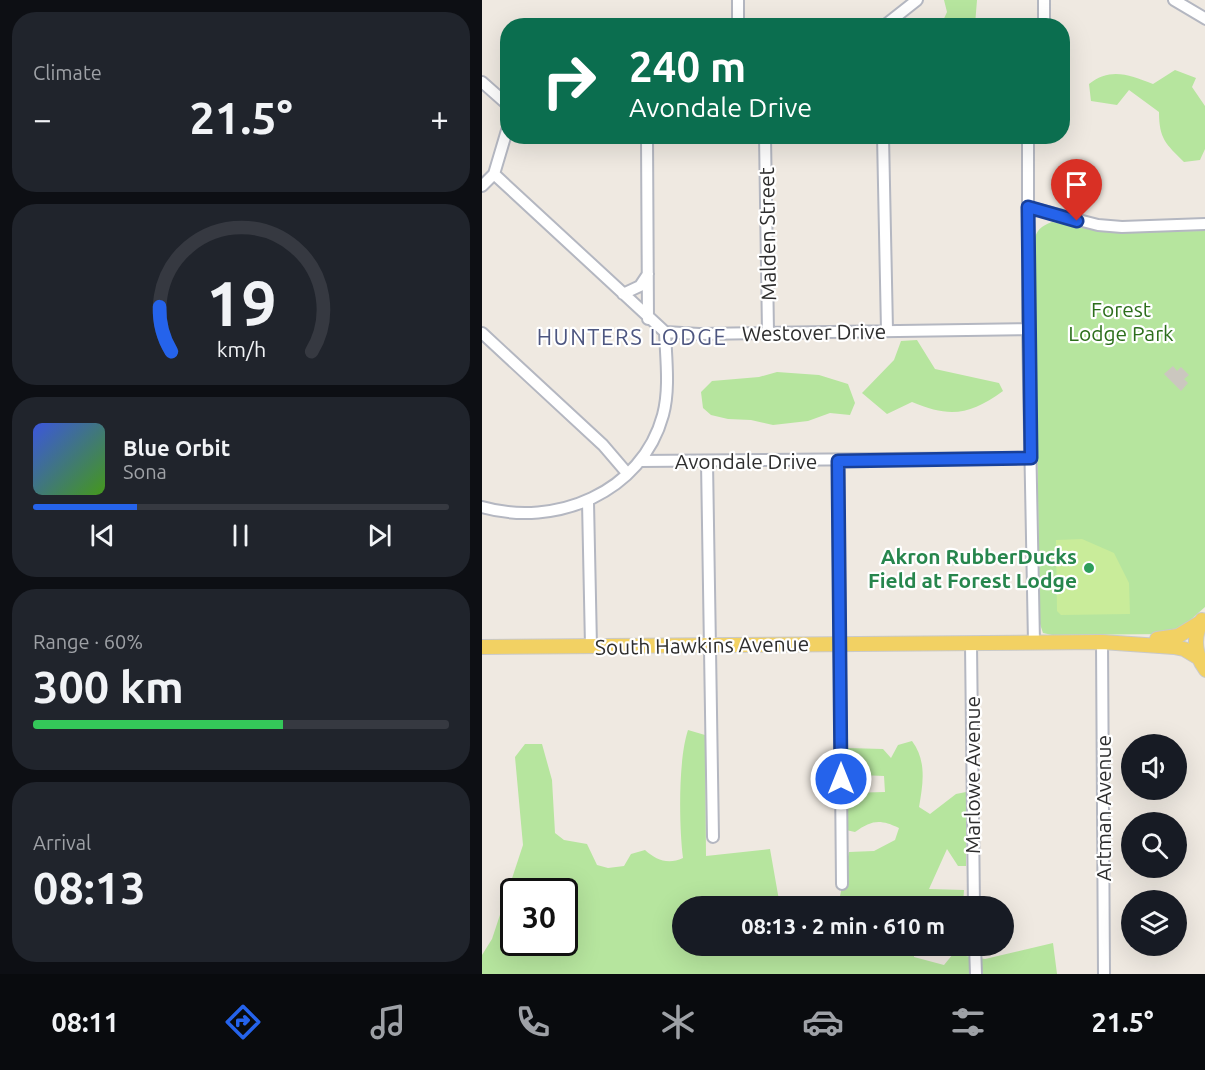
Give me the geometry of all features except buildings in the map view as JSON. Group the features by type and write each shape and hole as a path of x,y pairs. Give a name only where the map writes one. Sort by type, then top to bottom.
{"main road":[{"name":"South Hawkins Avenue","path":"1139,643 1178,636 1203,619"},
{"path":"1202,664 1196,640 1203,619"},
{"name":"South Hawkins Avenue","path":"482,647 1102,642 1139,643 1184,649 1202,664"}],"street":[{"path":"738,0 738,18"},
{"path":"894,18 917,0"},
{"path":"1044,0 1044,18"},
{"path":"1174,0 1205,19"},
{"path":"482,82 500,98"},
{"path":"482,186 494,174 503,144"},
{"path":"647,144 648,319"},
{"name":"Malden Street","path":"765,144 768,332"},
{"path":"883,144 887,330"},
{"path":"1028,144 1028,329 1034,642"},
{"path":"482,507 499,512 534,514 554,512 588,502 628,473 640,461 656,434 664,413 667,364 665,332 648,319 494,174"},
{"path":"1028,207 1077,221 1105,226 1205,224"},
{"path":"623,294 640,286 648,274"},
{"name":"Westover Drive","path":"665,332 1028,329"},
{"path":"482,333 603,445 628,473"},
{"name":"Avondale Drive","path":"640,461 1031,458"},
{"path":"838,461 842,884"},
{"path":"707,462 708,645 713,837"},
{"path":"588,502 591,646"},
{"name":"Artman Avenue","path":"1102,642 1104,974"},
{"name":"Marlowe Avenue","path":"971,644 974,896"},
{"path":"975,956 976,974"}],"green space":[{"path":"944,0 977,0 976,18 944,18 947,12"},
{"path":"1175,70 1196,78 1192,87 1205,106 1205,149 1200,160 1184,162 1162,135 1159,112 1129,90 1117,105 1091,101 1089,84 1105,76 1120,74 1153,84"},
{"name":"Forest Lodge Park","path":"1052,222 1104,232 1205,231 1205,607 1178,631 1169,634 1052,635 1043,633 1040,624 1034,242 1040,229"},
{"path":"917,340 935,369 999,383 1003,391 980,405 959,412 938,410 912,402 887,414 862,393 894,360 901,341"},
{"path":"777,372 819,375 848,384 855,403 850,415 830,413 808,421 773,425 711,415 703,408 701,392 712,381 759,377"},
{"name":"Akron RubberDucks Field at Forest Lodge","path":"1082,539 1114,553 1129,583 1130,614 1061,615 1057,611 1056,540"},
{"path":"688,730 705,735 706,856 770,849 778,896 672,896 672,956 914,956 944,965 951,956 985,959 1014,956 1014,952 1053,943 1057,974 482,974 482,955 492,939 500,915 500,956 578,956 578,878 512,878 523,845 515,757 525,744 542,744 552,780 555,833 564,840 587,844 597,865 608,868 624,866 631,854 645,850 662,860 672,861 683,858 680,793 682,758"},
{"path":"912,741 920,757 922,781 919,807 930,814 956,794 966,792 966,866 958,866 947,849 929,889 964,890 964,896 840,896 849,852 874,851 895,840 899,828 876,822 855,832 846,830 845,804 848,793 885,792 884,776 860,775 854,785 846,784 847,748 883,749 891,758 898,745"}],"place":[{"name":"Akron RubberDucks Field at Forest Lodge","path":"1089,568"}],"district":[{"name":"HUNTERS LODGE","path":"632,336"}],"route":[{"path":"841,779 838,461 1031,458 1028,207 1077,221"}]}
